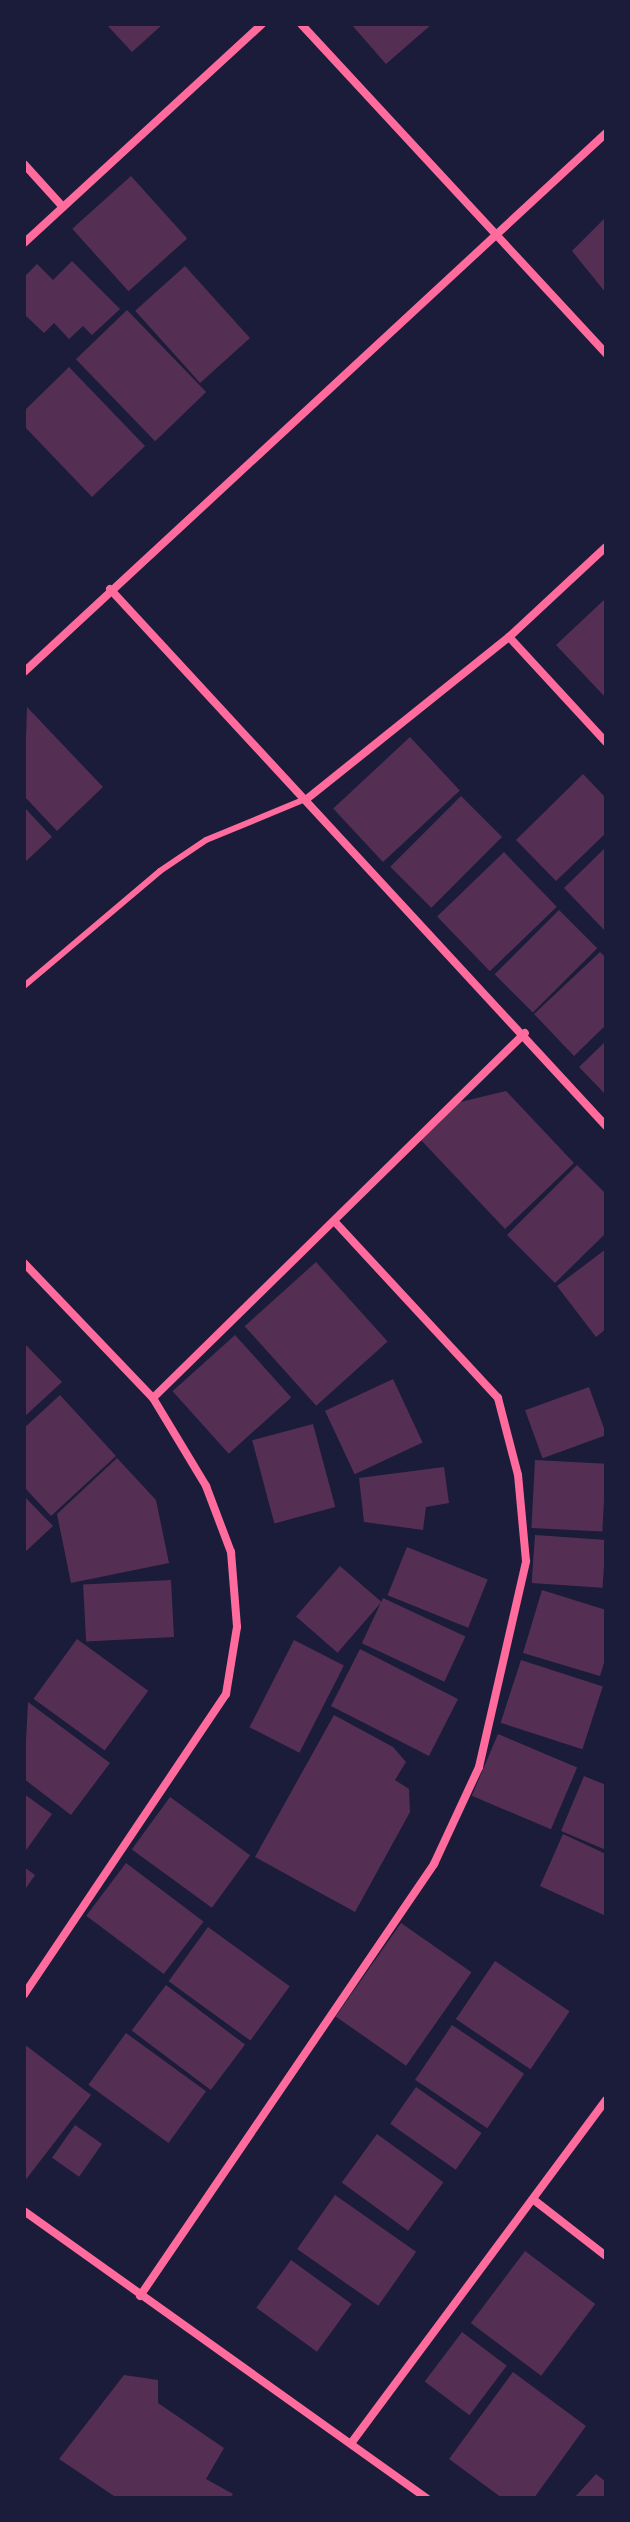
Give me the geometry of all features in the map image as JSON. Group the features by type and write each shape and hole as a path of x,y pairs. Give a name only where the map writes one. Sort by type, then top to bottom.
{"street":[{"path":"24,243 262,24"},
{"path":"301,24 606,353"},
{"path":"24,672 110,589 497,238 606,133"},
{"path":"24,164 63,207"},
{"path":"308,798 509,637 606,547"},
{"path":"110,589 308,798 525,1033 606,1126"},
{"path":"509,637 606,742"},
{"path":"153,1398 336,1223 525,1033"},
{"path":"140,2296 434,1864 479,1767 526,1561 518,1475 498,1398 336,1223"},
{"path":"24,1263 153,1398 206,1486 231,1552 237,1627 226,1694 24,1995"},
{"path":"352,2442 606,2100"},
{"path":"534,2200 606,2256"},
{"path":"24,2211 427,2498"}],"lane":[{"path":"24,986 160,871 206,840 308,798"}],"building":[{"path":"106,24 163,24 132,52"},
{"path":"351,24 432,24 386,64"},
{"path":"131,176 187,238 128,291 72,229"},
{"path":"606,217 606,293 572,251"},
{"path":"72,261 120,309 92,335 83,326 69,339 54,323 44,333 24,314 24,277 37,264 53,280"},
{"path":"185,266 250,338 200,383 135,311"},
{"path":"127,310 206,392 155,441 76,359"},
{"path":"69,367 145,446 92,497 24,426 24,411"},
{"path":"606,598 606,698 556,645"},
{"path":"27,707 103,787 57,831 24,796"},
{"path":"410,737 460,790 383,862 333,809"},
{"path":"583,774 606,798 606,833 556,881 516,840"},
{"path":"461,796 502,837 431,908 390,867"},
{"path":"24,807 52,837 24,863"},
{"path":"606,847 606,932 564,888"},
{"path":"504,852 557,907 490,971 437,917"},
{"path":"559,910 597,948 533,1013 495,974"},
{"path":"600,952 606,958 606,1025 574,1056 534,1014"},
{"path":"606,1041 606,1095 579,1067"},
{"path":"506,1091 574,1163 505,1229 420,1139 460,1102"},
{"path":"577,1165 606,1194 606,1233 555,1283 507,1235"},
{"path":"606,1249 606,1329 596,1337 557,1286"},
{"path":"316,1262 388,1342 316,1406 245,1326"},
{"path":"235,1335 291,1397 229,1454 173,1391"},
{"path":"24,1343 62,1382 24,1417"},
{"path":"393,1379 423,1442 355,1474 325,1411"},
{"path":"589,1387 606,1435 543,1458 525,1410"},
{"path":"60,1395 116,1456 51,1516 24,1487 24,1428"},
{"path":"313,1424 335,1507 274,1523 252,1440"},
{"path":"117,1458 156,1500 169,1563 71,1583 57,1514"},
{"path":"535,1460 606,1464 602,1532 531,1528"},
{"path":"444,1467 449,1503 426,1507 423,1530 364,1522 359,1478"},
{"path":"24,1496 53,1526 24,1553"},
{"path":"535,1535 606,1540 602,1588 532,1583"},
{"path":"407,1547 488,1580 468,1628 388,1595"},
{"path":"340,1566 382,1602 338,1653 296,1617"},
{"path":"171,1580 174,1637 86,1642 83,1585"},
{"path":"542,1590 606,1610 606,1656 600,1676 523,1653"},
{"path":"383,1598 465,1636 444,1682 362,1643"},
{"path":"77,1639 148,1691 105,1751 34,1699"},
{"path":"294,1640 344,1665 299,1753 250,1727"},
{"path":"360,1649 458,1699 429,1756 331,1706"},
{"path":"521,1660 603,1687 582,1749 501,1723"},
{"path":"28,1702 110,1763 71,1815 24,1779"},
{"path":"334,1715 393,1747 406,1762 395,1780 409,1789 410,1812 355,1912 255,1857"},
{"path":"498,1734 577,1768 551,1829 472,1796"},
{"path":"584,1776 606,1785 606,1850 561,1831"},
{"path":"24,1794 52,1814 24,1853"},
{"path":"170,1797 250,1855 212,1908 132,1850"},
{"path":"563,1834 606,1854 606,1916 540,1886"},
{"path":"126,1863 203,1921 164,1974 86,1916"},
{"path":"24,1867 35,1875 24,1891"},
{"path":"401,1923 471,1972 406,2066 336,2016"},
{"path":"208,1927 290,1986 250,2041 169,1981"},
{"path":"495,1961 570,2011 530,2069 456,2019"},
{"path":"166,1985 245,2045 211,2090 132,2031"},
{"path":"452,2025 524,2074 487,2128 415,2080"},
{"path":"126,2033 206,2091 168,2143 88,2085"},
{"path":"24,2044 91,2095 24,2182"},
{"path":"416,2087 482,2133 456,2170 390,2124"},
{"path":"75,2125 102,2144 79,2177 52,2158"},
{"path":"377,2134 443,2182 408,2231 342,2183"},
{"path":"335,2195 416,2252 378,2306 297,2249"},
{"path":"525,2251 595,2304 541,2376 471,2323"},
{"path":"291,2260 352,2304 317,2352 256,2308"},
{"path":"462,2332 507,2366 469,2415 425,2382"},
{"path":"513,2372 586,2426 534,2498 502,2498 449,2459"},
{"path":"124,2375 158,2380 158,2403 224,2448 206,2479 233,2494 230,2498 117,2498 59,2459"},
{"path":"596,2474 606,2482 606,2498 574,2498"}]}
